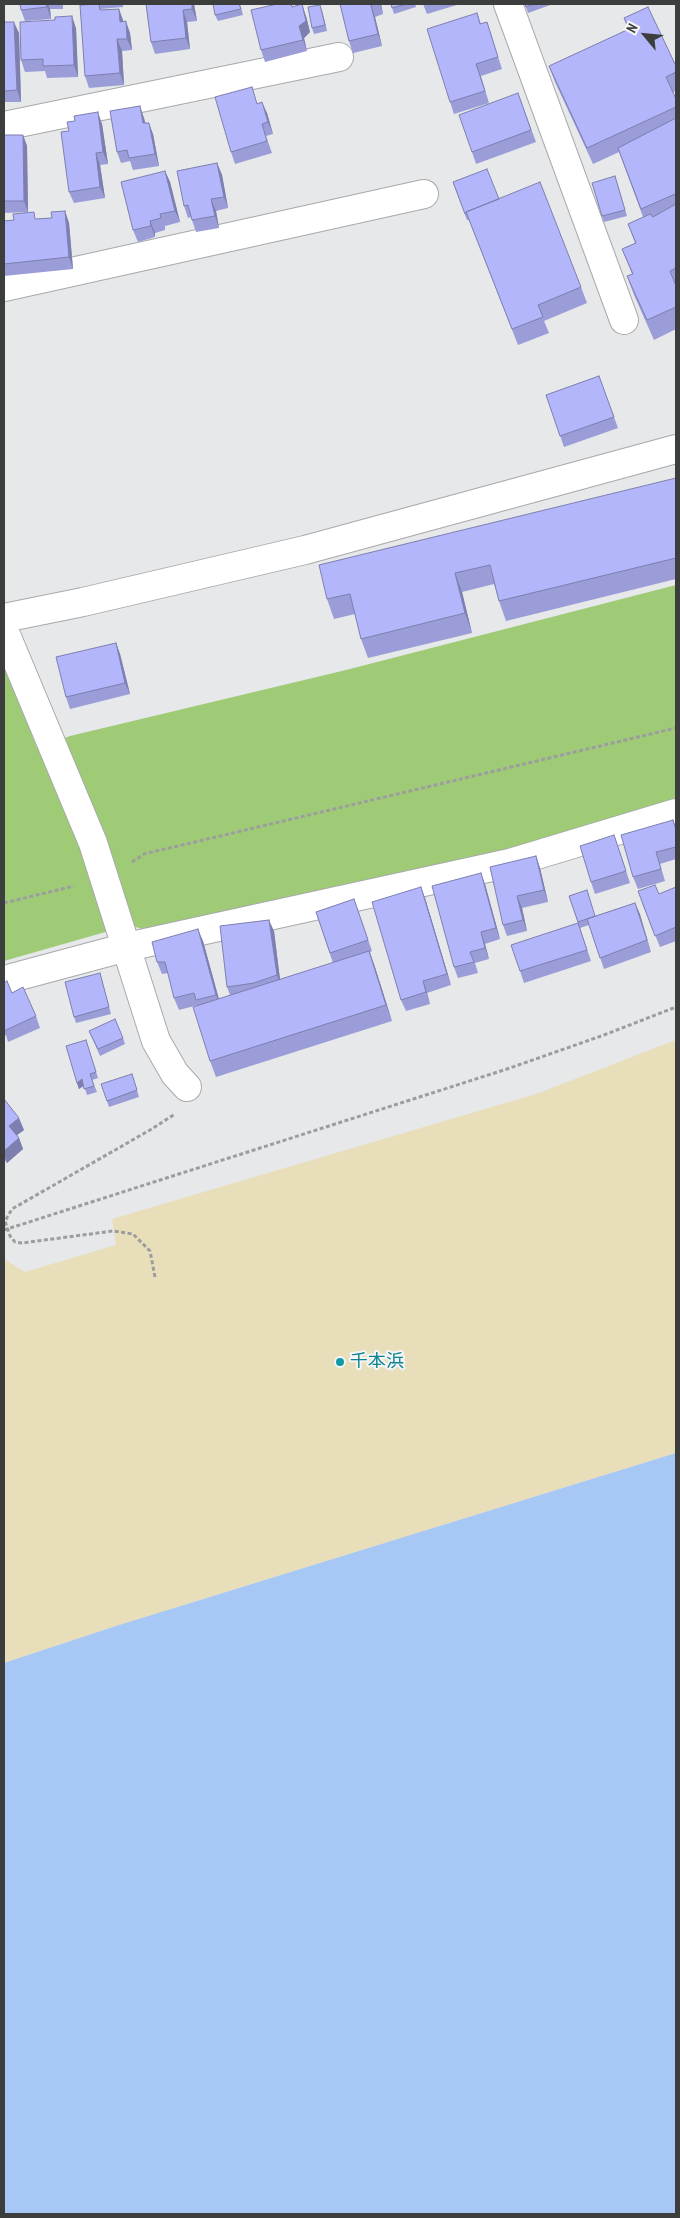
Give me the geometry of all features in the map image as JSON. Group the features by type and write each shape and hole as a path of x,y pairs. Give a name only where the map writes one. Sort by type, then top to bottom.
{"street":[{"path":"508,4 624,320"},
{"path":"4,126 339,57"},
{"path":"4,288 424,194"},
{"path":"4,618 83,602 305,550 676,449"},
{"path":"4,630 93,843 156,1041 175,1074 187,1087"},
{"path":"4,980 127,947 510,863 676,813"}],"path":[{"path":"130,863 144,854 676,728"},
{"path":"4,903 80,884"},
{"path":"5,1230 507,1069 676,1007"},
{"path":"155,1277 150,1251 133,1234 113,1231 22,1243 15,1242 5,1230 5,1220 12,1209 171,1118 180,1109 187,1087"}],"green space":[{"path":"676,585 676,800 542,842 145,930 130,925 4,961 4,663 37,748 70,736 346,670"}],"sand":[{"name":"千本浜","path":"676,1040 676,1453 116,1626 4,1663 4,1259 25,1272 116,1245 112,1219 536,1094"}],"water":[{"path":"676,1453 676,2214 4,2214 4,1663 116,1626"}],"building":[{"path":"20,4 46,4 47,7 21,10"},
{"path":"99,4 100,10 119,9 120,22 126,21 127,39 117,39 120,73 85,76 80,5"},
{"path":"146,4 192,4 192,9 183,10 186,38 151,42"},
{"path":"213,4 239,4 241,9 215,15"},
{"path":"277,4 291,4 292,7 302,4 306,21 299,26 303,40 261,50 251,10"},
{"path":"340,4 376,4 371,5 378,34 349,41"},
{"path":"391,4 406,4 392,8"},
{"path":"320,5 325,25 312,28 308,7"},
{"path":"648,7 676,66 676,72 666,77 676,99 676,107 587,148 549,66 629,29 624,18"},
{"path":"477,13 480,24 487,22 498,57 476,64 485,91 450,102 427,29"},
{"path":"72,16 74,65 43,66 43,59 21,60 20,22 55,20 55,17"},
{"path":"4,22 14,22 17,90 4,91"},
{"path":"252,87 257,104 262,102 268,122 262,124 267,141 231,152 215,97"},
{"path":"518,93 531,130 472,152 459,115"},
{"path":"140,106 143,123 149,123 155,154 129,158 127,150 117,152 110,111"},
{"path":"98,112 103,152 96,153 100,187 69,192 61,132 69,131 67,122 75,121 74,116"},
{"path":"676,118 676,198 675,194 641,209 618,148"},
{"path":"4,135 23,135 24,201 4,201"},
{"path":"217,163 224,197 211,199 215,216 192,220 188,205 184,206 177,171"},
{"path":"487,169 499,199 465,214 453,182"},
{"path":"165,171 175,211 160,214 161,218 150,221 151,226 133,230 121,182"},
{"path":"615,176 625,210 602,216 592,183"},
{"path":"540,182 581,287 538,305 543,317 512,329 466,212"},
{"path":"676,204 676,268 670,271 676,286 676,307 647,320 627,276 633,274 622,249 636,243 628,224 650,214 653,217"},
{"path":"65,211 69,257 4,264 4,221 14,220 13,214 34,212 35,219 52,218 51,212"},
{"path":"599,376 614,417 560,436 546,395"},
{"path":"676,478 676,558 499,601 490,565 455,573 465,613 361,639 350,594 327,599 319,565"},
{"path":"116,643 125,683 66,697 56,657"},
{"path":"673,820 676,830 676,847 656,852 661,869 633,877 621,835"},
{"path":"614,835 626,871 591,882 580,846"},
{"path":"536,856 544,890 517,896 523,920 503,925 490,867"},
{"path":"481,873 496,928 481,932 485,948 470,952 474,962 454,967 432,886"},
{"path":"655,885 659,894 676,887 676,927 655,936 638,891"},
{"path":"421,887 447,974 423,981 426,992 401,1000 372,902"},
{"path":"587,890 595,916 578,922 569,896"},
{"path":"354,899 368,940 330,953 316,912"},
{"path":"635,903 647,940 600,958 587,919"},
{"path":"269,920 277,975 254,983 227,987 220,926"},
{"path":"578,923 587,950 520,971 511,945"},
{"path":"198,929 216,995 196,1000 194,993 174,998 165,962 157,962 152,942"},
{"path":"369,951 386,1005 210,1061 193,1007"},
{"path":"100,973 109,1007 74,1017 65,982"},
{"path":"7,981 12,993 23,987 36,1016 4,1031 4,983"},
{"path":"115,1019 123,1038 98,1049 89,1031"},
{"path":"86,1040 96,1072 90,1074 94,1086 84,1089 82,1079 77,1083 66,1046"},
{"path":"132,1074 137,1090 107,1101 101,1084"},
{"path":"4,1099 19,1118 9,1126 19,1138 4,1151"}],"place":[{"name":"千本浜","path":"340,1362"}]}
